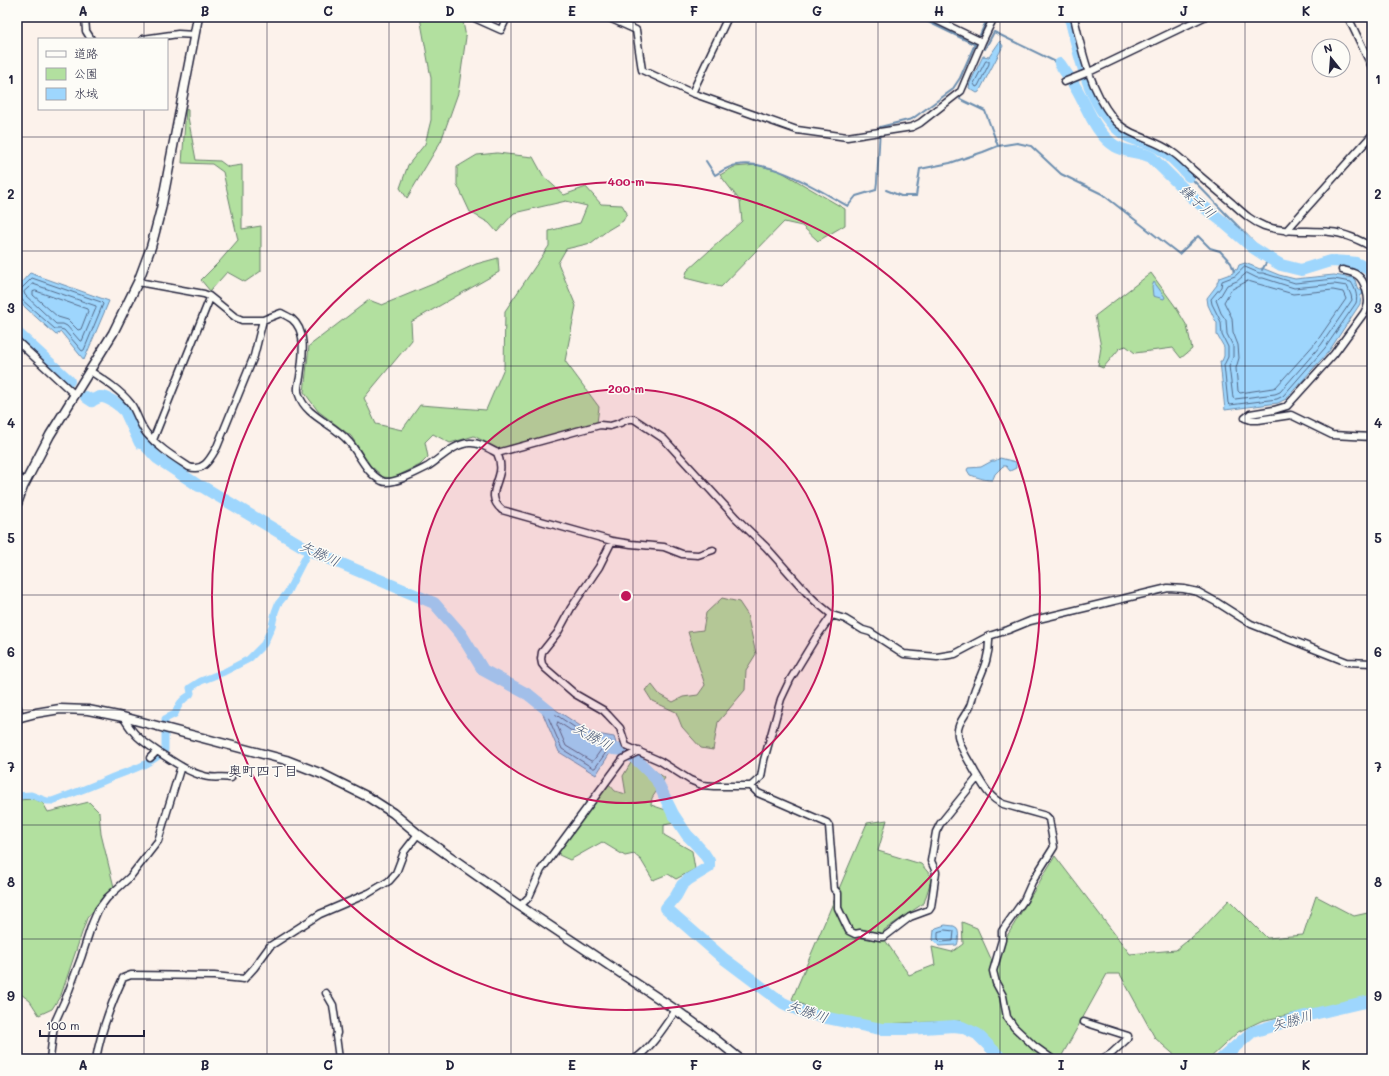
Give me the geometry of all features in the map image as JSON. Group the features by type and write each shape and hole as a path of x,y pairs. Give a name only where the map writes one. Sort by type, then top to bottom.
{"street":[{"path":"85,17 86,31 90,38"},
{"path":"17,504 24,484 50,435 113,333 138,282 151,247 161,209 198,17"},
{"path":"472,17 501,30 507,17"},
{"path":"607,17 636,30 642,70 692,93 797,130 840,137 885,131 920,123 961,91 994,17"},
{"path":"692,93 728,17"},
{"path":"930,17 982,42"},
{"path":"1074,17 1081,48 1089,72 1100,98 1119,125 1140,137 1153,141 1173,152 1247,217 1262,225 1277,230 1330,232 1341,234 1360,240 1372,247"},
{"path":"1064,82 1089,72 1204,17"},
{"path":"1348,17 1372,67"},
{"path":"150,38 178,34 195,35"},
{"path":"1286,230 1372,135"},
{"path":"1342,270 1357,274 1362,278 1368,303 1364,313 1334,354 1287,406 1250,414 1245,418 1258,420 1291,415 1332,435 1372,437"},
{"path":"138,282 204,294 209,296 235,317 242,320 263,320 282,313 293,320 300,330 303,340 300,379 297,389 302,402 322,421 350,442 366,468 380,481 386,483 394,482 426,467 455,448 467,443 474,443 483,445 497,453 500,458 500,471 494,494 497,506 502,510 612,541 664,547 682,554 698,555 713,550"},
{"path":"153,440 210,298"},
{"path":"90,371 116,389 127,399 132,405 146,433 158,445 188,467 194,469 204,466 210,460 217,448 251,363 263,320"},
{"path":"17,341 75,395"},
{"path":"497,453 600,425 610,426 628,419 634,420 664,439 736,518 773,554 806,592 832,615 845,619 863,630 870,632 904,654 938,658 955,654 989,636 1030,621 1120,598 1168,588 1198,592 1252,624 1347,662 1372,663"},
{"path":"17,477 24,484"},
{"path":"612,541 599,567 583,590 558,632 542,652 542,664 575,694 608,715 620,728 626,746 666,764 690,780 702,785 751,786 761,777 764,760 781,699 790,680 815,639 832,615"},
{"path":"989,636 990,648 970,706 957,727 958,736 960,746 978,777 990,795 997,802 1046,816 1049,819 1054,847 1032,882 1024,900 1002,931 1002,940 994,971 996,983 1003,996 1007,1017 1014,1027 1034,1046 1052,1059"},
{"path":"17,708 18,718 36,712 60,709 88,710 123,717 286,760 322,774 368,797 393,813 418,834 520,906 710,1034 740,1059"},
{"path":"123,717 132,732 142,741 181,766 203,776 214,778 224,776 232,778"},
{"path":"150,758 157,751"},
{"path":"520,906 529,897 541,870 624,759 639,751"},
{"path":"50,1059 54,1024 68,993 98,910 130,877 158,841 181,766"},
{"path":"751,786 758,793 827,823 829,826 834,889 838,893 838,908 846,926 851,933 884,937 910,917 929,910 931,907 936,872 931,861 936,832 940,824 978,777"},
{"path":"96,1059 98,1045 107,1018 123,978 131,975 214,976 244,979 270,946 320,914 369,893 389,881 396,873 404,852 418,834"},
{"path":"326,993 333,1005 339,1059"},
{"path":"635,1059 641,1055 653,1041 676,1010"},
{"path":"1084,1022 1128,1036 1127,1039 1112,1053 1102,1059"}],"green space":[{"path":"420,17 462,17 466,37 458,93 441,141 407,198 400,188 408,165 425,144 431,120 431,78"},
{"path":"186,109 188,110 196,160 220,161 228,167 242,165 242,229 261,226 261,271 245,282 227,272 210,291 201,280 238,240 223,172 212,164 182,163"},
{"path":"497,153 533,157 544,177 564,195 586,187 601,204 622,205 627,213 623,221 591,243 566,249 558,263 576,306 565,361 599,407 597,423 499,449 474,436 450,443 433,434 425,442 428,457 420,465 393,478 383,477 370,465 351,436 318,411 304,392 309,346 369,300 382,305 476,264 498,258 499,272 411,322 412,340 364,398 376,424 402,430 420,405 486,410 504,368 505,311 549,246 549,231 580,223 587,206 566,201 514,213 497,232 489,223 470,212 457,184 457,167 477,155"},
{"path":"757,165 780,171 845,209 845,225 818,241 802,226 784,222 721,287 685,278 687,271 742,221 740,201 720,175 734,167"},
{"path":"1151,273 1175,306 1187,326 1192,349 1181,358 1173,348 1135,353 1126,346 1120,348 1103,368 1098,366 1101,347 1095,316"},
{"path":"722,598 739,602 747,614 756,654 746,670 745,690 718,722 713,750 701,748 682,727 676,712 652,701 645,690 652,685 659,694 673,702 683,697 698,695 705,685 688,632 703,630 706,613"},
{"path":"635,756 665,778 652,798 651,805 666,810 674,823 664,825 664,835 692,851 695,869 676,879 668,874 653,880 641,860 634,854 625,856 602,842 570,860 559,855 560,850 609,784 615,791 626,794 623,776"},
{"path":"34,799 43,803 48,812 89,802 99,812 101,834 114,887 87,918 61,995 52,1009 39,1015 30,1001 17,991 17,800"},
{"path":"887,820 878,851 921,864 932,877 924,903 884,930 885,940 909,975 935,965 932,947 952,952 963,944 962,922 977,928 992,961 1055,856 1130,954 1176,950 1202,929 1229,900 1267,938 1303,935 1316,896 1354,916 1372,912 1372,996 1261,1021 1238,1032 1209,1059 1179,1059 1155,1038 1120,974 1107,974 1060,1059 1003,1059 960,1021 879,1024 813,1010 792,999 867,823"}],"water":[{"path":"1000,41 1003,46 979,92 977,93 969,88 970,83 983,56 989,57"},
{"path":"1245,263 1295,279 1334,275 1353,278 1358,290 1362,290 1363,294 1360,296 1360,304 1329,351 1286,399 1278,403 1225,410 1220,361 1222,361 1224,356 1224,347 1217,335 1217,323 1208,305 1207,298 1217,285 1219,278 1233,273 1233,269 1237,270 1239,265"},
{"path":"30,273 109,301 84,360 61,332 56,335 17,300 17,287"},
{"path":"1154,282 1165,297 1164,299 1153,296 1152,286"},
{"path":"1000,458 1016,462 1016,468 1010,471 1006,466 1003,466 995,474 992,480 970,475 967,470 968,468 981,467"},
{"path":"538,698 591,733 614,737 617,746 610,753 596,775 559,752 538,702"},
{"path":"945,925 954,926 957,928 957,945 939,946 933,940 934,930"}],"waterway":[{"path":"918,17 978,46"},
{"path":"980,35 988,17"},
{"name":"鎌子川","path":"1070,17 1082,64 1094,97 1102,111 1112,124 1124,134 1158,147 1175,160 1189,176"},
{"path":"985,49 994,32 1060,64"},
{"path":"706,161 715,175 737,165 751,164 780,171 809,184 848,206 856,196 876,190 880,127 912,119 952,90 960,78 975,44"},
{"name":"鎌子川","path":"1060,64 1075,87 1093,121 1108,141 1115,146 1128,151 1151,157 1195,200 1252,247 1281,265 1301,270 1330,261 1348,262 1356,263 1368,269 1372,275"},
{"path":"960,99 985,111 998,146 1017,143 1031,146 1061,174 1102,194 1179,254 1198,236 1210,248 1220,251 1231,263 1234,271"},
{"path":"886,190 901,196 916,196 920,169 950,163 998,146"},
{"path":"1189,176 1269,258 1262,270"},
{"path":"1367,293 1372,293"},
{"name":"矢勝川","path":"17,333 69,381"},
{"name":"矢勝川","path":"86,397 92,401 99,397 103,397 117,404 125,411 140,443 144,444 157,458 199,486 309,550 434,603 461,634 483,670 529,695 550,712"},
{"path":"17,796 31,795 47,801 52,801 141,766 160,755 165,750 165,719 175,714 184,699 190,695 190,688 201,681 224,672 249,659 264,644 272,626 278,604 287,593 309,550"},
{"name":"矢勝川","path":"600,742 613,749 625,750 656,779 673,814 687,835 703,852 709,861 709,867 682,885 676,896 666,908 723,958 783,1003 805,1013 881,1029 962,1027 977,1034 1002,1059"},
{"name":"矢勝川","path":"1221,1059 1252,1032 1305,1016 1372,1001"}],"district":[{"name":"奥町四丁目","path":"263,770"}]}
